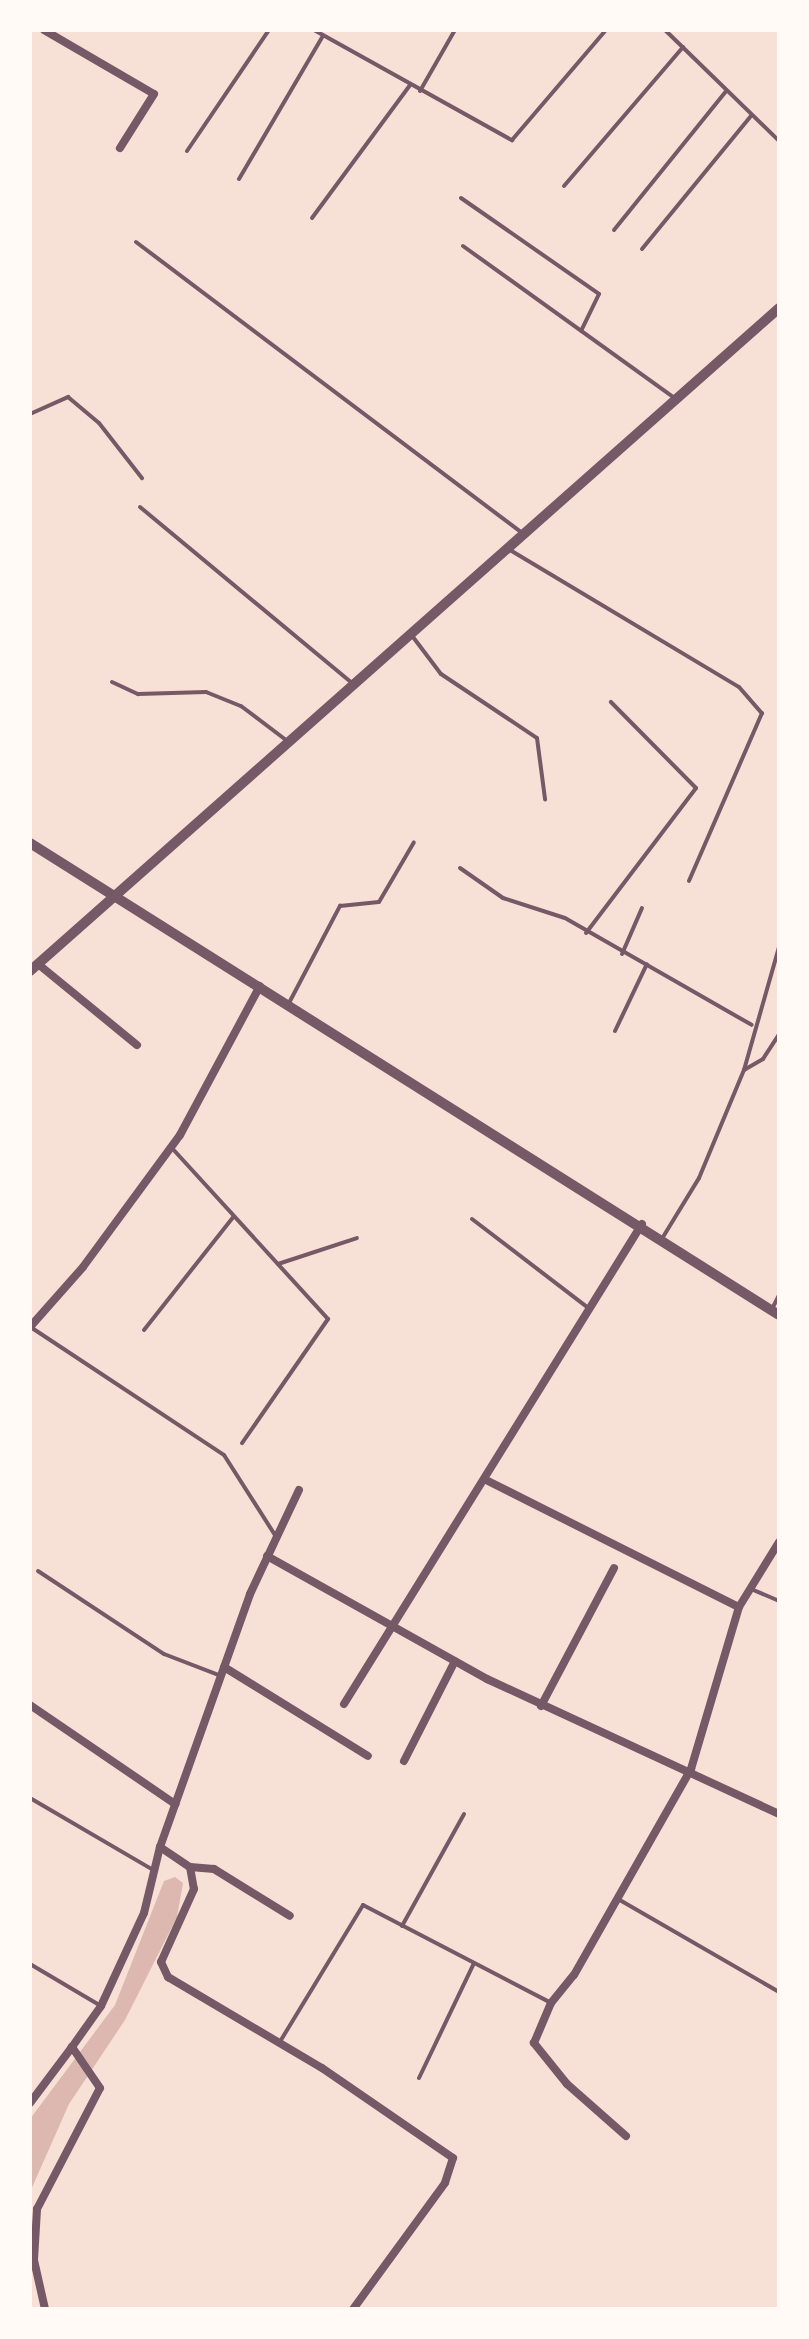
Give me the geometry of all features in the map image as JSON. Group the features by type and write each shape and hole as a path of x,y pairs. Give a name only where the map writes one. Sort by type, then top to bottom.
{"street":[{"path":"44,30 154,94 120,148"},
{"path":"137,1045 34,967 351,682 526,536 779,308"},
{"path":"30,843 663,1237 775,1313"},
{"path":"30,1327 172,1147 260,986"},
{"path":"344,1704 364,1663 398,1626 642,1224"},
{"path":"486,1480 739,1607"},
{"path":"30,2103 75,2050 101,2006 157,1872 160,1847 274,1535 298,1490"},
{"path":"626,2136 566,2084 534,2043 551,2003 618,1899 692,1770 739,1607 779,1542"},
{"path":"268,1556 455,1661 632,1752 692,1770 779,1814"},
{"path":"542,1706 614,1568"},
{"path":"404,1761 455,1661"},
{"path":"223,1672 368,1756"},
{"path":"30,1704 175,1804"},
{"path":"160,1847 190,1867 214,1868 290,1916"},
{"path":"190,1867 194,1890 161,1962 168,1977 280,2043 453,2158 444,2183 353,2309"},
{"path":"44,2309 34,2260 37,2208 98,2099 95,2072 75,2050"}],"lane":[{"path":"188,152 269,30"},
{"path":"314,30 512,140 606,30"},
{"path":"420,92 456,30"},
{"path":"665,30 750,117 779,141"},
{"path":"239,179 324,35"},
{"path":"564,186 682,47"},
{"path":"312,218 410,86"},
{"path":"614,230 726,91"},
{"path":"642,249 750,117"},
{"path":"461,198 599,294 581,332"},
{"path":"136,242 526,536"},
{"path":"462,246 676,399"},
{"path":"30,414 68,397 99,422 142,478"},
{"path":"140,507 351,682"},
{"path":"509,550 739,687 762,713 689,882"},
{"path":"410,633 441,674 538,738 545,799"},
{"path":"112,682 138,694 206,692 240,706 286,740"},
{"path":"586,933 696,788 611,702"},
{"path":"289,1003 340,906 379,902 414,842"},
{"path":"460,868 503,898 565,918 622,954 647,964 752,1024"},
{"path":"622,954 642,908"},
{"path":"663,1237 699,1178 744,1070 752,1024 779,948"},
{"path":"615,1031 647,964"},
{"path":"744,1070 763,1059 779,1034"},
{"path":"172,1147 328,1320 242,1443"},
{"path":"144,1330 234,1216"},
{"path":"472,1218 591,1310"},
{"path":"278,1264 358,1238"},
{"path":"775,1313 779,1295"},
{"path":"30,1327 224,1454 274,1535"},
{"path":"38,1571 164,1654 223,1672"},
{"path":"749,1588 779,1602"},
{"path":"30,1798 157,1872"},
{"path":"402,1926 464,1814"},
{"path":"618,1899 779,1992"},
{"path":"280,2043 363,1904 551,2003"},
{"path":"30,1964 101,2006"},
{"path":"418,2078 474,1964"}],"shaded area":[{"path":"175,1877 183,1883 177,1917 125,2020 69,2104 30,2192 30,2119 115,2005 164,1881"}]}
